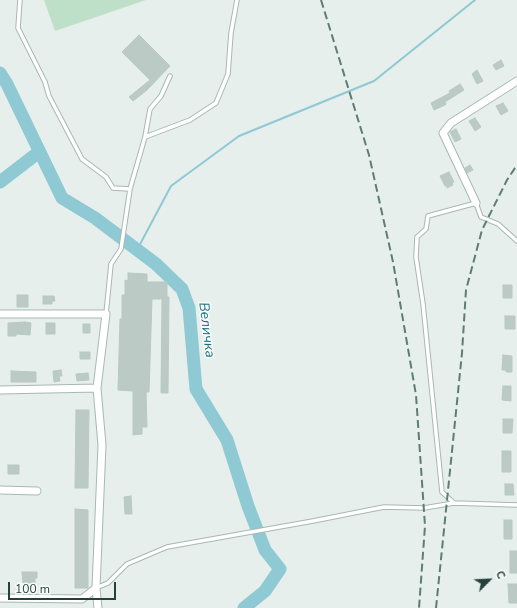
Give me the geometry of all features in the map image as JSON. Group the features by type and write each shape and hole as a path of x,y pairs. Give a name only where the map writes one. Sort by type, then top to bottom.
{"street":[{"path":"476,203 443,133 451,123 517,81"},
{"path":"0,314 106,314 97,388 102,445 96,588 98,608"},
{"path":"0,390 97,388"},
{"path":"0,490 37,491"},
{"path":"0,598 82,600 96,588"}],"lane":[{"path":"20,0 18,28 45,82 48,96 82,159 106,177 113,188 130,189"},
{"path":"145,137 190,120 216,103 228,74 231,33 237,0"},
{"path":"106,314 111,264 121,249 130,189 145,137 150,109 161,96 170,76"},
{"path":"454,503 442,492 424,311 416,257 417,237 426,229 428,216 476,203 481,217 498,224 517,240"},
{"path":"96,588 108,583 127,564 167,547 384,507 424,508 454,503 517,505"}],"green space":[{"path":"44,0 146,0 55,31"}],"building":[{"path":"139,35 170,66 147,90 133,101 129,97 150,80 122,52"},
{"path":"501,60 504,66 496,70 493,65"},
{"path":"477,70 483,81 477,84 472,74"},
{"path":"460,84 464,90 445,102 445,105 434,110 431,103 450,93 449,91"},
{"path":"503,103 508,111 501,115 496,106"},
{"path":"475,118 481,127 475,131 469,121"},
{"path":"456,129 461,139 455,142 450,132"},
{"path":"470,165 473,170 467,173 465,168"},
{"path":"449,172 454,182 452,183 453,185 447,188 440,176"},
{"path":"128,273 147,274 147,282 167,282 167,297 169,297 168,393 161,393 162,299 152,299 149,392 146,392 147,427 142,427 142,434 133,435 133,391 118,390 122,295 125,295 125,280 128,281"},
{"path":"503,285 512,285 512,298 503,298"},
{"path":"17,295 28,295 28,307 17,307"},
{"path":"43,296 54,296 55,301 52,301 52,304 43,304"},
{"path":"505,316 515,316 515,329 505,329"},
{"path":"8,323 31,323 30,335 16,334 16,336 8,336"},
{"path":"46,323 55,323 55,334 46,334"},
{"path":"83,324 90,324 90,333 83,333"},
{"path":"80,352 90,352 90,359 80,359"},
{"path":"503,355 512,356 512,372 502,370"},
{"path":"61,370 62,376 59,376 60,381 54,382 53,371"},
{"path":"11,371 36,372 36,382 11,382"},
{"path":"88,373 89,380 77,381 76,374"},
{"path":"503,386 511,386 511,401 502,400"},
{"path":"76,410 89,410 88,488 75,488"},
{"path":"503,419 513,419 512,433 503,433"},
{"path":"502,451 511,451 511,472 502,472"},
{"path":"8,465 19,465 19,474 8,474"},
{"path":"505,484 513,484 514,495 505,495"},
{"path":"131,496 132,514 125,514 124,497"},
{"path":"75,509 88,510 88,588 75,588"},
{"path":"504,520 512,520 512,539 504,539"},
{"path":"510,551 517,551 517,573 510,573"},
{"path":"22,572 37,572 35,583 23,583"},
{"path":"508,584 517,584 517,603 509,603"}],"waterway":[{"path":"137,250 171,186 239,136 374,81 475,0"},
{"name":"Величка","path":"0,73 7,84 62,198 95,218 156,264 182,289 189,308 196,389 227,440 248,506 265,550 280,569 265,591 244,608"},
{"path":"0,182 39,152"}],"railway":[{"path":"321,0 369,155 393,262 416,395 425,526 419,608"},
{"path":"436,608 462,353 466,290 482,230 507,180 517,165"}]}
